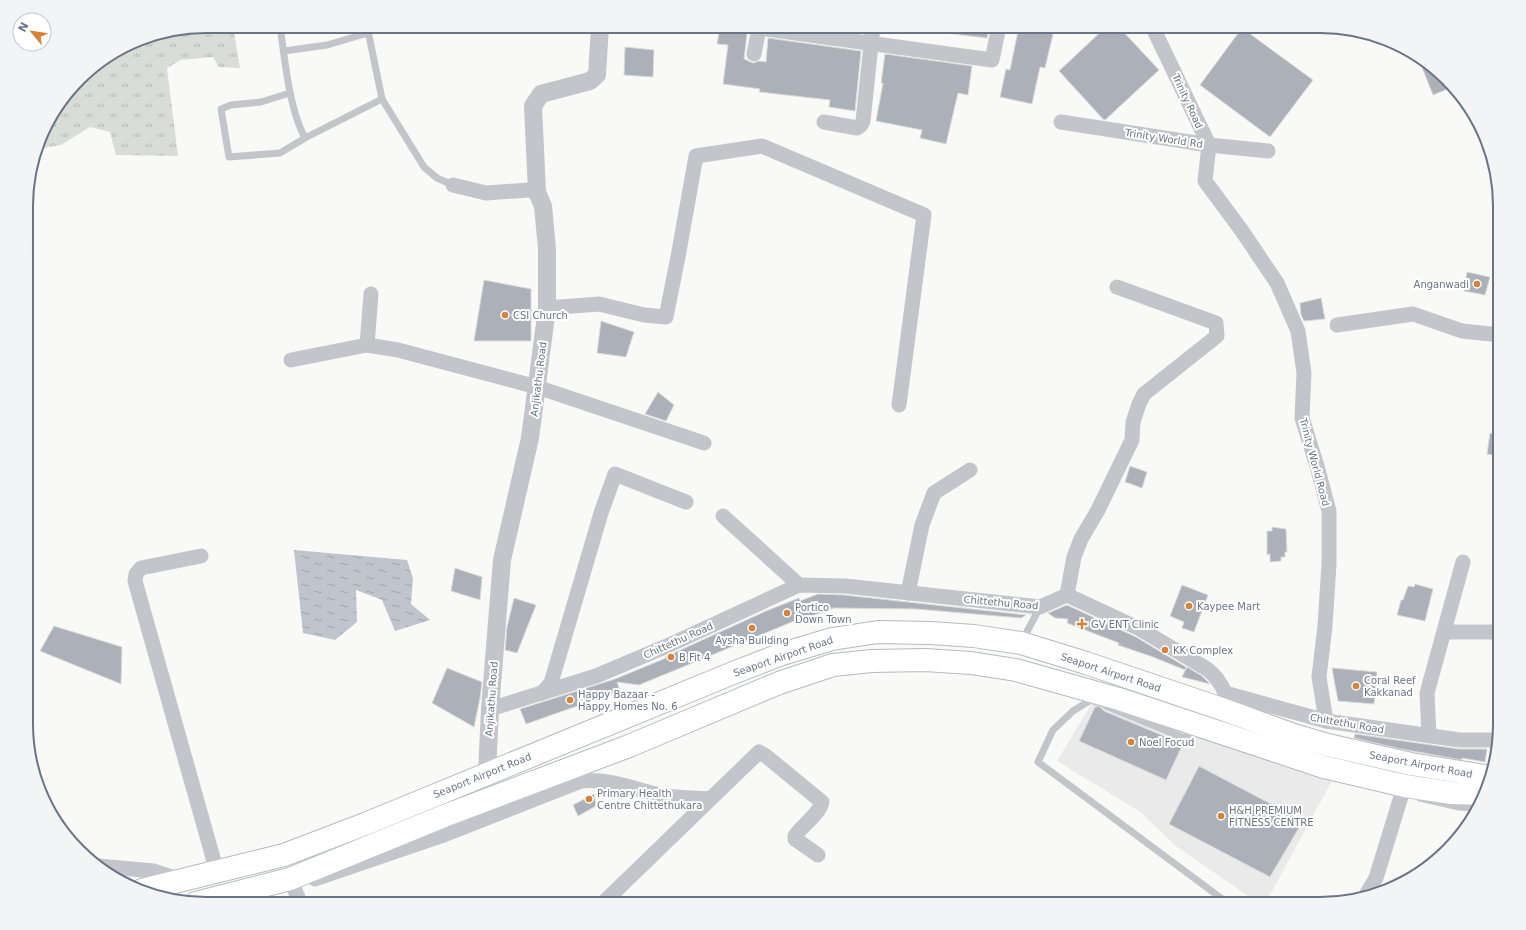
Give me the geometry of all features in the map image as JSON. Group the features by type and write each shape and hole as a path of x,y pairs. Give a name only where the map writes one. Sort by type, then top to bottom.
{"main road":[{"name":"Seaport Airport Road","path":"151,888 284,855 365,824 782,654 832,639 878,632 930,632 974,636 1021,643 1222,700 1294,735 1328,745 1410,764 1485,776"},
{"path":"219,897 238,892 291,883 444,816 629,746 779,683 833,665 872,661 925,660 971,663 1016,670 1119,699 1324,767 1404,790 1478,794"},
{"path":"1205,728 1222,700"}],"street":[{"name":"Anjikathu Road","path":"487,773 490,709 502,560 530,438 547,308 547,249 543,206 537,192 534,106 541,94 590,81 597,75 600,33"},
{"path":"754,54 758,33"},
{"path":"796,33 992,60 998,33"},
{"path":"824,122 857,128 861,125 863,121 872,33"},
{"name":"Trinity Road","path":"1155,33 1209,145"},
{"name":"Trinity World Rd","path":"1061,122 1209,145 1268,151"},
{"name":"Trinity World Road","path":"1209,145 1206,182 1242,231 1277,283 1298,331 1304,373 1302,418 1329,512 1329,572 1319,677 1326,721"},
{"path":"547,308 599,304 644,315 666,317 696,156 762,146 924,215 899,405"},
{"path":"454,186 486,194 529,190 537,192"},
{"path":"1117,287 1216,323 1217,336 1144,394 1133,422 1132,440 1074,557 1067,595 1140,629 1207,669 1215,675 1221,684 1222,700"},
{"path":"367,345 371,294"},
{"path":"1338,325 1412,314 1462,331 1493,334"},
{"path":"291,360 367,345 398,350 537,387 704,443"},
{"path":"908,592 922,525 934,493 970,470"},
{"path":"542,693 551,683 601,513 615,474 686,502"},
{"path":"723,516 799,585"},
{"path":"201,556 141,568 136,574 135,581 217,872"},
{"path":"1429,736 1427,693 1463,562"},
{"name":"Chittethu Road","path":"490,709 596,676 667,646 799,585 846,586 1040,607 1067,595"},
{"path":"1444,632 1493,632"},
{"name":"Chittethu Road","path":"1222,700 1326,721 1460,740 1493,740"},
{"path":"609,897 756,754 761,752 822,802 795,836 796,839 818,855"},
{"path":"1368,890 1376,878 1404,790 1410,764"},
{"path":"298,897 291,883 441,836 580,781 603,781 662,796 710,799"},
{"path":"109,867 154,871 184,881"}],"lane":[{"path":"281,33 290,93 305,138"},
{"path":"284,51 327,45 360,33"},
{"path":"369,33 382,99 424,167 437,178 454,186"},
{"path":"290,93 261,102 231,105 221,109 229,157 280,153 305,138 382,99"},
{"path":"1021,643 1040,607"},
{"path":"1205,728 1184,738 1091,700 1073,711 1053,730 1038,762 1220,897"},
{"path":"1404,790 1433,802 1472,808"}],"shaded area":[{"path":"1092,703 1333,779 1269,897 1250,897 1177,847 1139,811 1057,761"}],"green space":[{"path":"194,33 234,33 240,68 219,67 213,57 181,60 167,68 178,156 116,155 110,132 90,127 61,145 43,148 56,119 76,92 92,76 119,56 150,42 172,36"}],"water":[{"path":"294,550 407,560 413,578 411,604 430,620 395,631 382,600 356,590 357,622 335,640 303,633"}],"building":[{"path":"719,33 747,33 744,59 753,63 759,61 766,62 768,38 861,51 855,111 829,107 830,100 759,92 760,89 723,84 728,45 717,44"},
{"path":"944,33 988,33 987,38"},
{"path":"1018,33 1053,33 1045,68 1040,67 1032,104 1000,97 1006,69 1010,70"},
{"path":"1100,33 1125,33 1159,70 1105,120 1059,71"},
{"path":"1238,33 1249,33 1313,80 1270,137 1200,85"},
{"path":"625,47 654,50 653,77 624,75"},
{"path":"885,54 972,66 968,95 958,93 946,144 920,138 922,130 876,121 883,83 881,83"},
{"path":"1422,66 1447,89 1433,95"},
{"name":"Anganwadi","path":"1467,272 1490,277 1485,295 1464,291"},
{"name":"CSI Church","path":"484,280 531,289 531,341 474,341"},
{"path":"1321,298 1325,319 1304,321 1301,315 1300,303"},
{"path":"601,321 634,332 626,357 597,353"},
{"path":"658,392 674,405 666,421 645,414"},
{"path":"1490,433 1493,434 1493,455 1487,454"},
{"path":"1130,466 1147,472 1142,488 1125,482"},
{"path":"1272,527 1286,529 1287,552 1285,552 1285,557 1281,557 1281,561 1270,562 1270,554 1267,555 1267,531 1272,531"},
{"path":"455,568 482,577 480,600 451,591"},
{"path":"1415,584 1433,589 1425,621 1397,615 1401,600 1403,600 1408,586 1414,587"},
{"name":"Kaypee Mart","path":"1182,585 1208,595 1194,632 1182,628 1184,622 1170,616"},
{"path":"818,594 844,595 1026,615 1021,618 916,609 834,608 809,617 809,615 639,685 617,682 620,691 526,724 520,709 615,679 666,658 665,657 766,611 799,598 800,601"},
{"path":"514,598 536,605 517,653 505,650 507,627"},
{"path":"1067,605 1136,637 1186,667 1185,670 1118,645 1119,643 1067,623 1068,619 1055,618 1048,613"},
{"path":"54,626 122,647 121,684 40,651"},
{"path":"1187,667 1202,676 1210,684 1182,677"},
{"path":"447,668 482,682 474,727 432,703"},
{"name":"Coral Reef Kakkanad","path":"1332,668 1377,672 1374,704 1338,701"},
{"name":"Noel Focud","path":"1099,706 1104,711 1183,744 1166,780 1079,741 1095,707"},
{"path":"1355,734 1459,749 1487,749 1485,762 1462,758 1462,760 1401,749 1354,738"},
{"path":"1199,766 1303,821 1270,877 1169,824"},
{"name":"Primary Health Centre Chittethukara","path":"594,794 596,806 578,816 573,805"}],"place":[{"name":"Anganwadi","path":"1477,284"},
{"name":"CSI Church","path":"505,315"},
{"name":"Kaypee Mart","path":"1189,606"},
{"name":"Portico Down Town","path":"787,613"},
{"name":"GV ENT Clinic","path":"1082,624"},
{"name":"Aysha Building","path":"752,628"},
{"name":"KK Complex","path":"1165,650"},
{"name":"B Fit 4","path":"671,657"},
{"name":"Coral Reef Kakkanad","path":"1356,686"},
{"name":"Happy Bazaar - Happy Homes No. 6","path":"570,700"},
{"name":"Noel Focud","path":"1131,742"},
{"name":"Primary Health Centre Chittethukara","path":"589,799"},
{"name":"H&H PREMIUM FITNESS CENTRE","path":"1221,816"}]}
